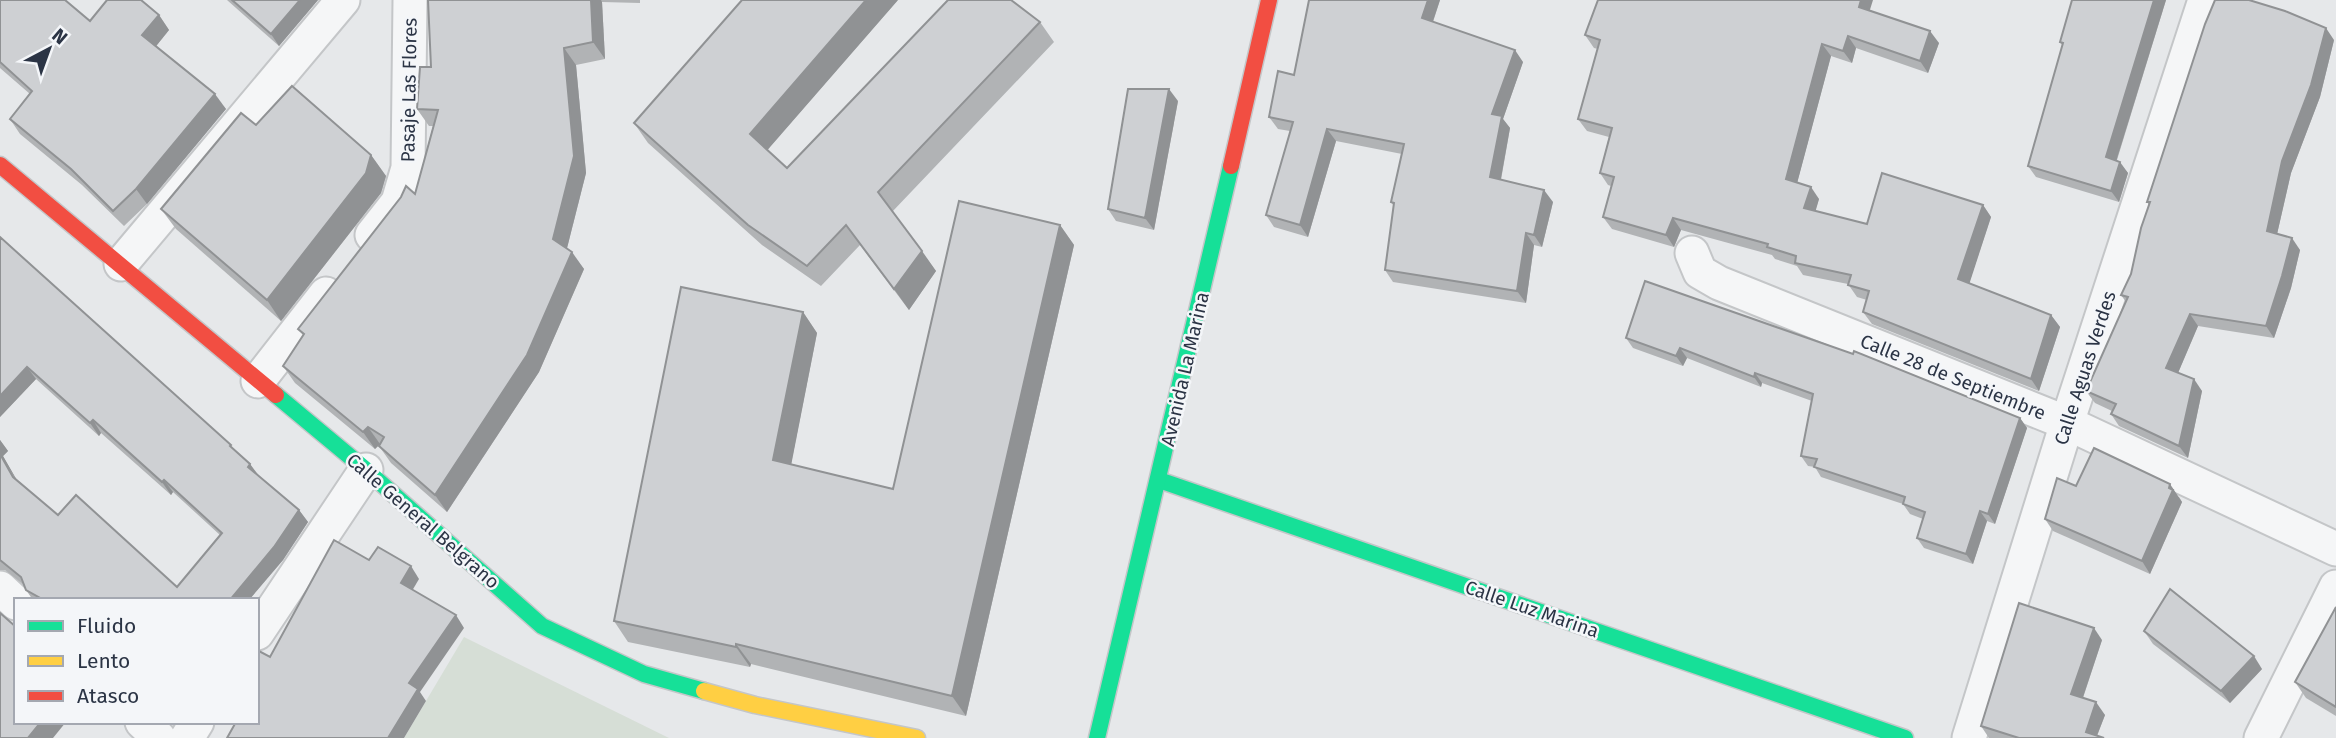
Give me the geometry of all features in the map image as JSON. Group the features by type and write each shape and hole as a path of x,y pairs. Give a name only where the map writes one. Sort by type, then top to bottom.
{"street":[{"path":"121,264 343,0"},
{"name":"Pasaje Las Flores","path":"258,381 398,202 408,168 410,0"},
{"name":"Avenida La Marina","path":"1097,738 1269,0"},
{"name":"Calle Aguas Verdes","path":"1969,738 2067,423 2205,0"},
{"name":"Calle General Belgrano","path":"0,165 366,470 542,626 644,674 755,705 917,738"},
{"name":"Calle 28 de Septiembre","path":"1692,253 1700,272 1719,283 2067,423 2336,549"},
{"path":"259,630 366,470"},
{"name":"Calle Luz Marina","path":"1159,480 1905,738"},
{"path":"2261,738 2336,587"},
{"path":"0,588 14,601"},
{"path":"144,724 159,738"}],"shaded area":[{"path":"464,637 669,738 404,738"}],"building":[{"path":"0,0 65,0 90,21 107,0 141,0 159,15 142,35 215,94 136,189 113,211 71,169 10,119 32,91 0,62"},
{"path":"232,0 300,0 271,34"},
{"path":"428,0 591,0 593,42 564,48 574,156 553,239 572,252 527,355 435,495 379,446 384,437 368,427 363,432 283,366 304,334 298,329 401,197 406,186 415,194 438,110 417,109 420,67 431,67"},
{"path":"742,0 866,0 750,134 787,168 948,0 1011,0 1040,22 878,192 922,251 894,289 846,225 807,266 748,225 634,123"},
{"path":"1309,0 1428,0 1422,18 1515,50 1492,114 1502,116 1490,177 1544,190 1534,235 1526,233 1517,291 1385,270 1394,203 1391,202 1404,144 1327,129 1300,225 1266,215 1293,122 1269,117 1278,71 1294,75"},
{"path":"1598,0 1861,0 1859,7 1930,31 1920,61 1848,36 1843,51 1822,44 1786,179 1811,187 1804,208 1867,224 1882,173 1983,205 1958,279 2051,315 2031,379 1863,312 1869,291 1848,285 1851,275 1795,263 1796,256 1767,247 1768,244 1673,218 1666,235 1603,217 1614,177 1600,173 1612,128 1578,119 1600,40 1585,35"},
{"path":"2072,0 2154,0 2106,157 2120,162 2111,191 2028,166 2063,43 2060,42"},
{"path":"2215,0 2249,0 2326,28 2311,85 2282,161 2267,231 2292,238 2266,326 2190,314 2166,368 2194,379 2179,446 2111,414 2116,404 2086,391 2128,297 2121,295 2131,274 2150,202 2147,202"},
{"path":"292,86 371,155 366,173 267,300 161,209 241,113 256,125"},
{"path":"1128,89 1169,89 1145,218 1108,209"},
{"path":"959,201 1060,225 952,696 736,644 736,647 614,621 681,287 803,312 773,460 893,489"},
{"path":"0,237 231,445 250,464 248,467 299,510 274,547 232,598 40,598 26,590 21,577 0,560 0,454 13,477 58,515 76,495 177,587 222,533 164,480 162,482 93,420 90,423 27,367 0,396"},
{"path":"1645,281 1853,354 1854,351 2020,418 1988,514 1980,511 1966,554 1917,538 1925,512 1903,504 1905,497 1814,467 1817,459 1801,456 1813,394 1755,373 1754,377 1680,348 1676,356 1626,338"},
{"path":"2094,448 2170,484 2169,488 2173,490 2142,561 2045,519 2057,478 2076,486"},
{"path":"334,540 369,560 378,547 411,566 401,583 456,615 409,683 418,689 388,738 227,738 235,724 259,724 259,651 270,657"},
{"path":"2170,589 2254,656 2221,691 2144,631"},
{"path":"2019,603 2094,628 2071,694 2096,702 2086,732 2104,738 2019,738 1981,726"},
{"path":"2336,607 2336,707 2295,682"},
{"path":"0,613 14,625 14,724 39,724 28,738 0,738"}],"traffic: fast":[{"path":"1097,738 1231,166"},
{"path":"276,395 366,470 542,626 644,674 704,691"},
{"path":"1159,480 1905,738"}],"traffic: slow":[{"path":"704,691 755,705 917,738"}],"traffic: jam":[{"path":"1231,166 1269,0"},
{"path":"0,165 276,395"}]}
